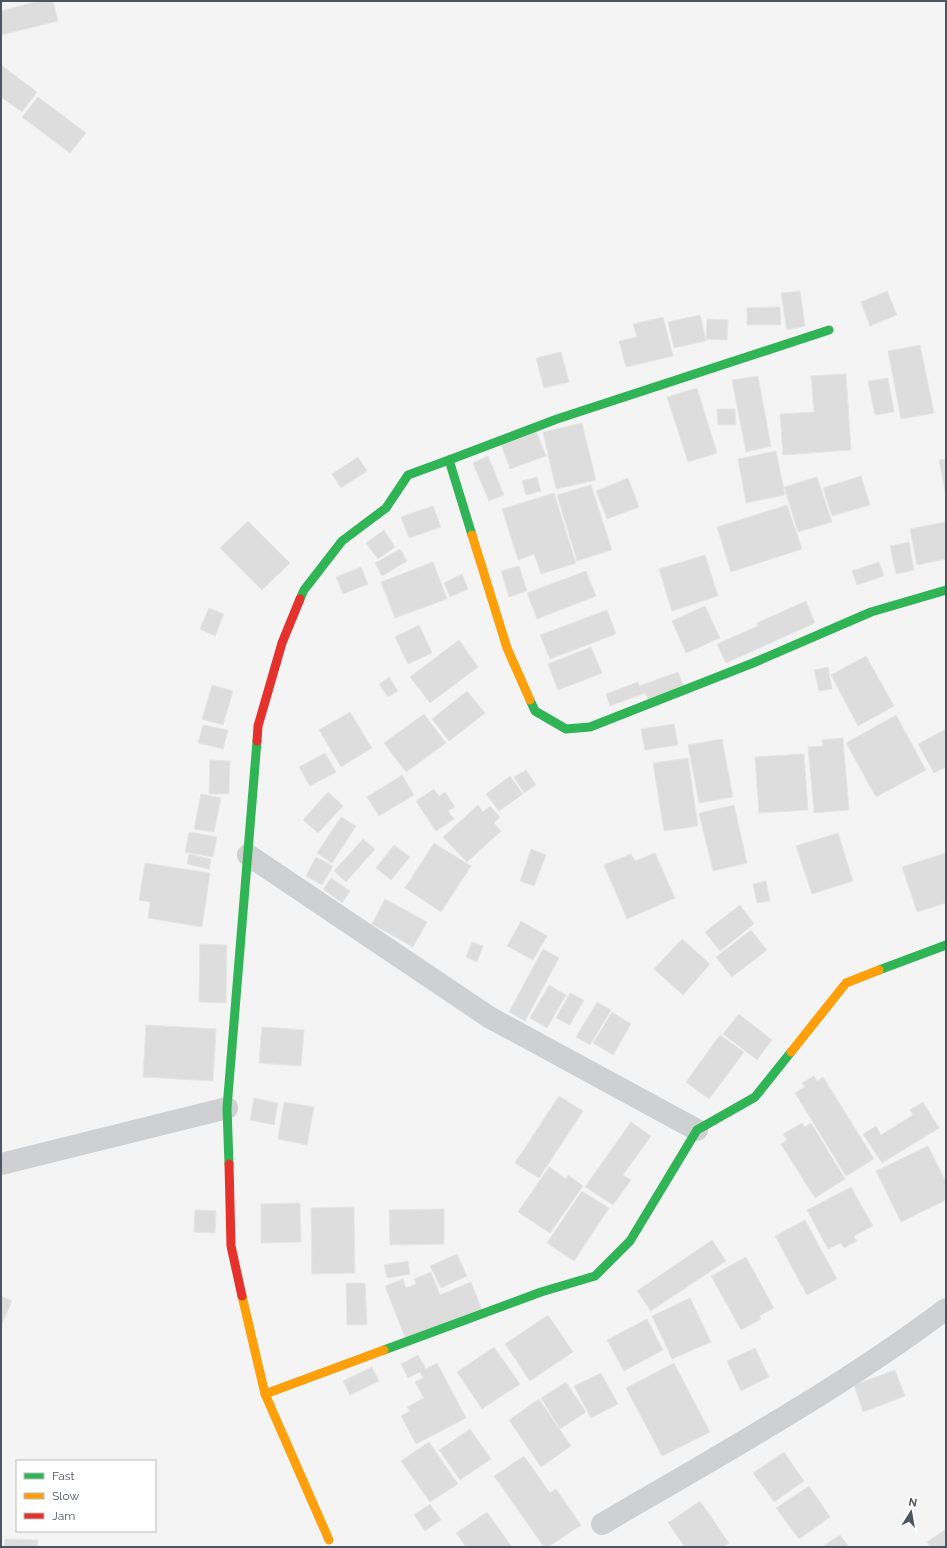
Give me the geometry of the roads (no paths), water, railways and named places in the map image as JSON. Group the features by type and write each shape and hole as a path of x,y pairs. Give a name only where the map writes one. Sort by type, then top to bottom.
{"street":[{"path":"329,1540 265,1394 231,1246 228,1108 258,726 282,643 304,590 342,541 386,508 408,476 557,419 829,330"},
{"path":"449,460 507,648 535,711 566,729 590,727 752,663 871,612 946,590"},
{"path":"248,855 489,1017 697,1130"},
{"path":"265,1394 541,1292 595,1276 630,1241 697,1130 755,1097 846,983 946,945"},
{"path":"1,1164 228,1108"},
{"path":"602,1524 767,1427 914,1334 946,1309"}]}
